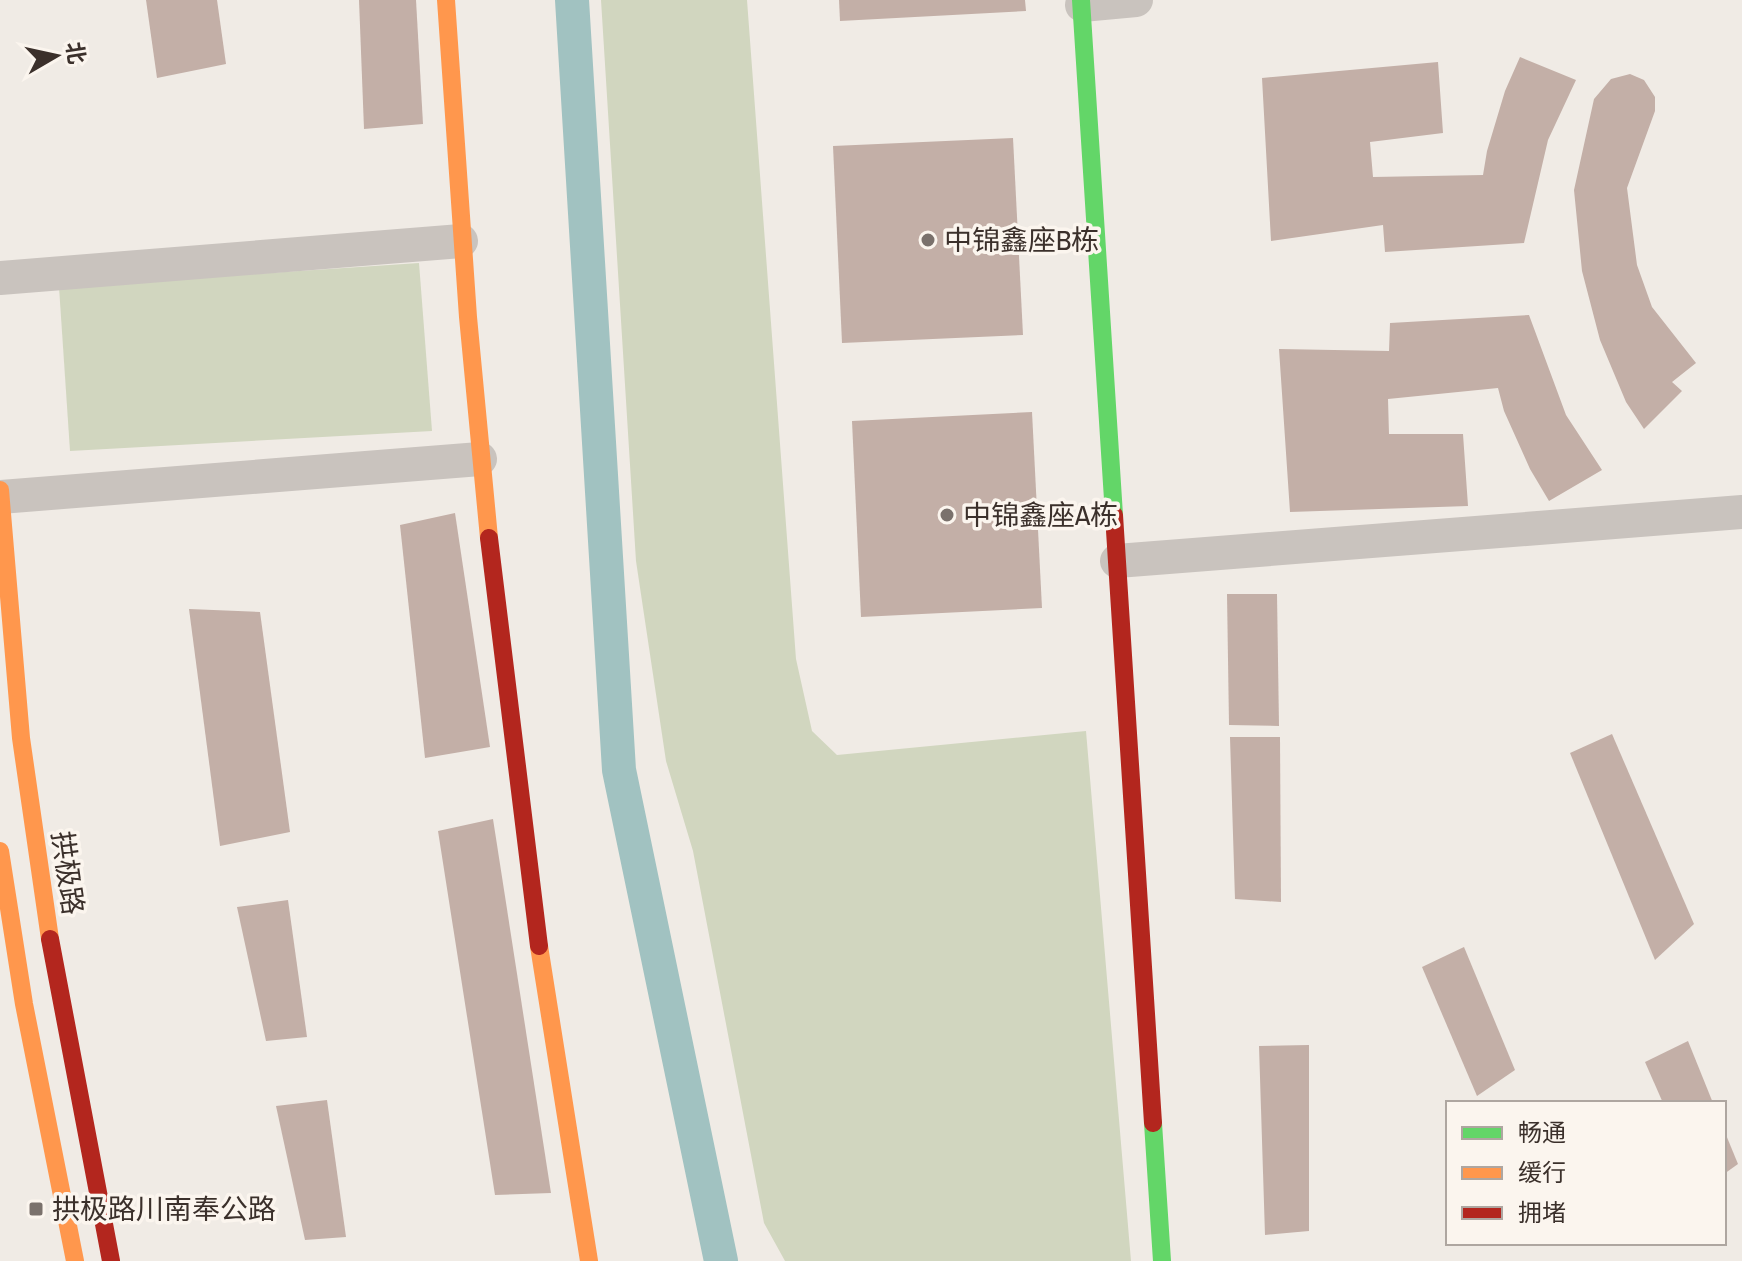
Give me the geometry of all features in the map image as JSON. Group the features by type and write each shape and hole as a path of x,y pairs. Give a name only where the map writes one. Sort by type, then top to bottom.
{"street":[{"path":"446,0 461,241 480,459 519,796 589,1261"},
{"path":"1136,0 1081,2 1162,1261"},
{"path":"0,278 461,241"},
{"path":"0,497 480,459"},
{"name":"拱极路","path":"0,490 25,770 41,884 111,1261"},
{"path":"1117,561 1742,512"},
{"path":"0,851 24,1004 75,1261"}],"green space":[{"path":"601,0 747,0 796,659 812,731 837,755 1086,731 1131,1261 785,1261 764,1223 693,851 666,761 636,561"},
{"path":"419,263 432,431 70,451 59,287"}],"building":[{"path":"146,0 217,0 226,64 157,78"},
{"path":"359,0 416,0 423,124 364,129"},
{"path":"839,0 1025,0 1026,11 840,21"},
{"path":"1520,57 1576,80 1548,140 1524,243 1385,252 1383,225 1271,241 1262,78 1438,62 1443,133 1370,142 1373,177 1483,175 1505,91"},
{"path":"1630,74 1644,80 1655,97 1655,111 1627,188 1637,265 1652,307 1696,363 1672,382 1682,391 1644,429 1626,402 1600,340 1582,271 1574,190 1594,99 1611,79"},
{"name":"中锦鑫座B栋","path":"1013,138 1023,335 842,343 833,146"},
{"path":"1529,315 1566,415 1602,470 1549,501 1530,469 1504,411 1498,388 1388,399 1389,434 1463,434 1468,506 1290,512 1279,349 1389,351 1390,323"},
{"name":"中锦鑫座A栋","path":"1032,412 1042,608 861,617 852,421"},
{"path":"455,513 490,747 425,758 400,525"},
{"path":"1227,594 1277,594 1279,726 1229,725"},
{"path":"189,609 260,612 290,832 220,846"},
{"path":"1612,734 1694,924 1655,960 1570,753"},
{"path":"1230,737 1280,737 1281,902 1235,899"},
{"path":"493,819 551,1193 495,1195 438,831"},
{"path":"288,900 307,1037 266,1041 237,907"},
{"path":"1464,947 1515,1070 1477,1096 1422,967"},
{"path":"1688,1041 1712,1101 1662,1101 1645,1062"},
{"path":"1309,1045 1309,1231 1265,1235 1259,1046"},
{"path":"327,1100 346,1237 305,1240 276,1106"},
{"path":"1726,1135 1738,1164 1726,1173"}],"waterway":[{"path":"572,0 619,770 721,1261"}],"traffic: fast":[{"path":"1081,0 1114,515"},
{"path":"1153,1123 1162,1261"}],"traffic: slow":[{"path":"446,0 468,317 489,538"},
{"path":"0,490 21,738 50,939"},
{"path":"0,851 24,1004 75,1261"},
{"path":"539,946 589,1261"}],"traffic: jam":[{"path":"1114,515 1153,1123"},
{"path":"489,538 539,946"},
{"path":"50,939 111,1261"}],"place":[{"name":"中锦鑫座B栋","path":"928,240"},
{"name":"中锦鑫座A栋","path":"947,515"},
{"name":"拱极路川南奉公路","path":"36,1209"}]}
